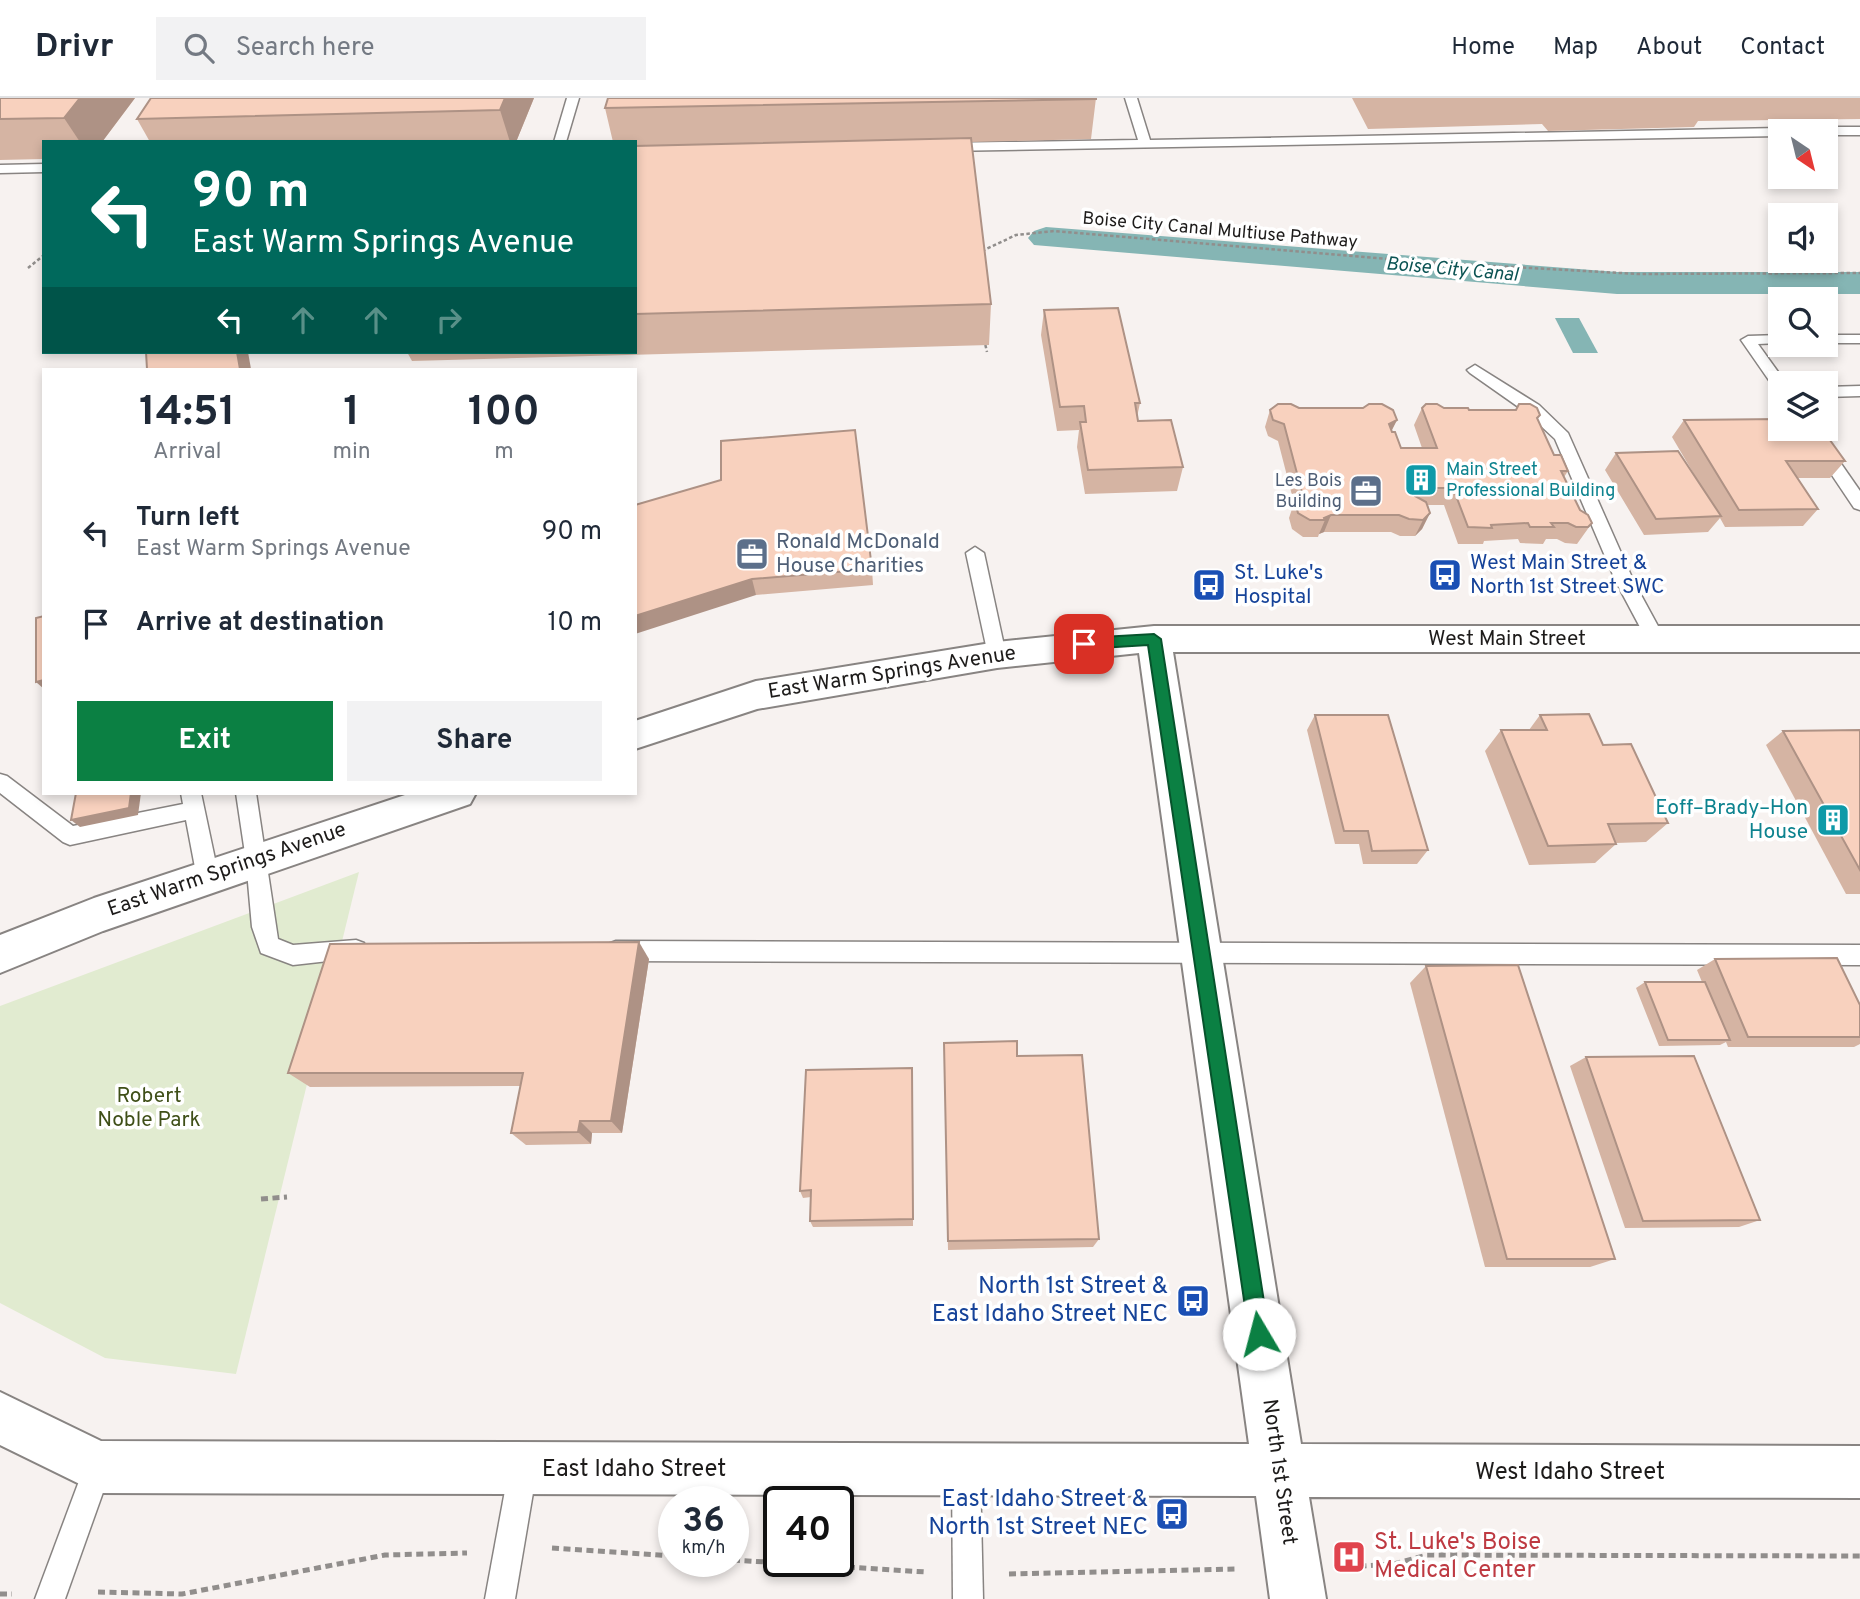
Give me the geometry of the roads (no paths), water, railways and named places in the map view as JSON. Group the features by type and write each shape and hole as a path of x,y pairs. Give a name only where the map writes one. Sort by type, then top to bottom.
{"main road":[{"name":"West Main Street","path":"1154,639 1860,639"},
{"name":"East Warm Springs Avenue","path":"637,734 756,695 997,655 1084,644 1154,639"},
{"name":"North 1st Street","path":"1154,639 1298,1599"},
{"name":"East Warm Springs Avenue","path":"0,954 94,916 451,795"},
{"name":"East Idaho Street","path":"0,1418 97,1467 1280,1473"},
{"name":"West Idaho Street","path":"1280,1473 1860,1472"}],"lane":[{"path":"561,140 573,98"},
{"path":"1131,98 1145,142"},
{"path":"1838,131 1860,131"},
{"path":"925,147 1768,132"},
{"path":"0,169 42,168"},
{"path":"1768,339 1748,340 1770,371"},
{"path":"1838,339 1860,339"},
{"path":"1475,370 1533,409 1562,437 1625,582 1656,639"},
{"path":"1838,392 1860,391"},
{"path":"1817,441 1860,504"},
{"path":"975,553 997,655"},
{"path":"0,782 70,836 193,802 208,878"},
{"path":"246,795 257,859 263,927 269,946 293,955 335,950 376,950"},
{"path":"595,951 1860,955"},
{"path":"50,1599 97,1467"},
{"path":"500,1599 523,1469"},
{"path":"966,1472 968,1599"}],"water":[{"path":"1555,318 1579,318 1598,353 1573,353"}],"waterway":[{"name":"Boise City Canal","path":"1046,238 1617,283 1860,283"}],"place":[{"name":"Main Street Professional Building","path":"1421,480"},
{"name":"Les Bois Building","path":"1366,491"},
{"name":"Ronald McDonald House Charities","path":"752,554"},
{"name":"West Main Street & North 1st Street SWC","path":"1445,575"},
{"name":"St. Luke's Hospital","path":"1209,585"},
{"name":"Eoff–Brady–Hon House","path":"1833,820"},
{"name":"North 1st Street & East Idaho Street NEC","path":"1193,1301"},
{"name":"East Idaho Street & North 1st Street NEC","path":"1172,1514"},
{"name":"St. Luke's Boise Medical Center","path":"1349,1557"}],"park label":[{"name":"Robert Noble Park","path":"149,1108"}]}
